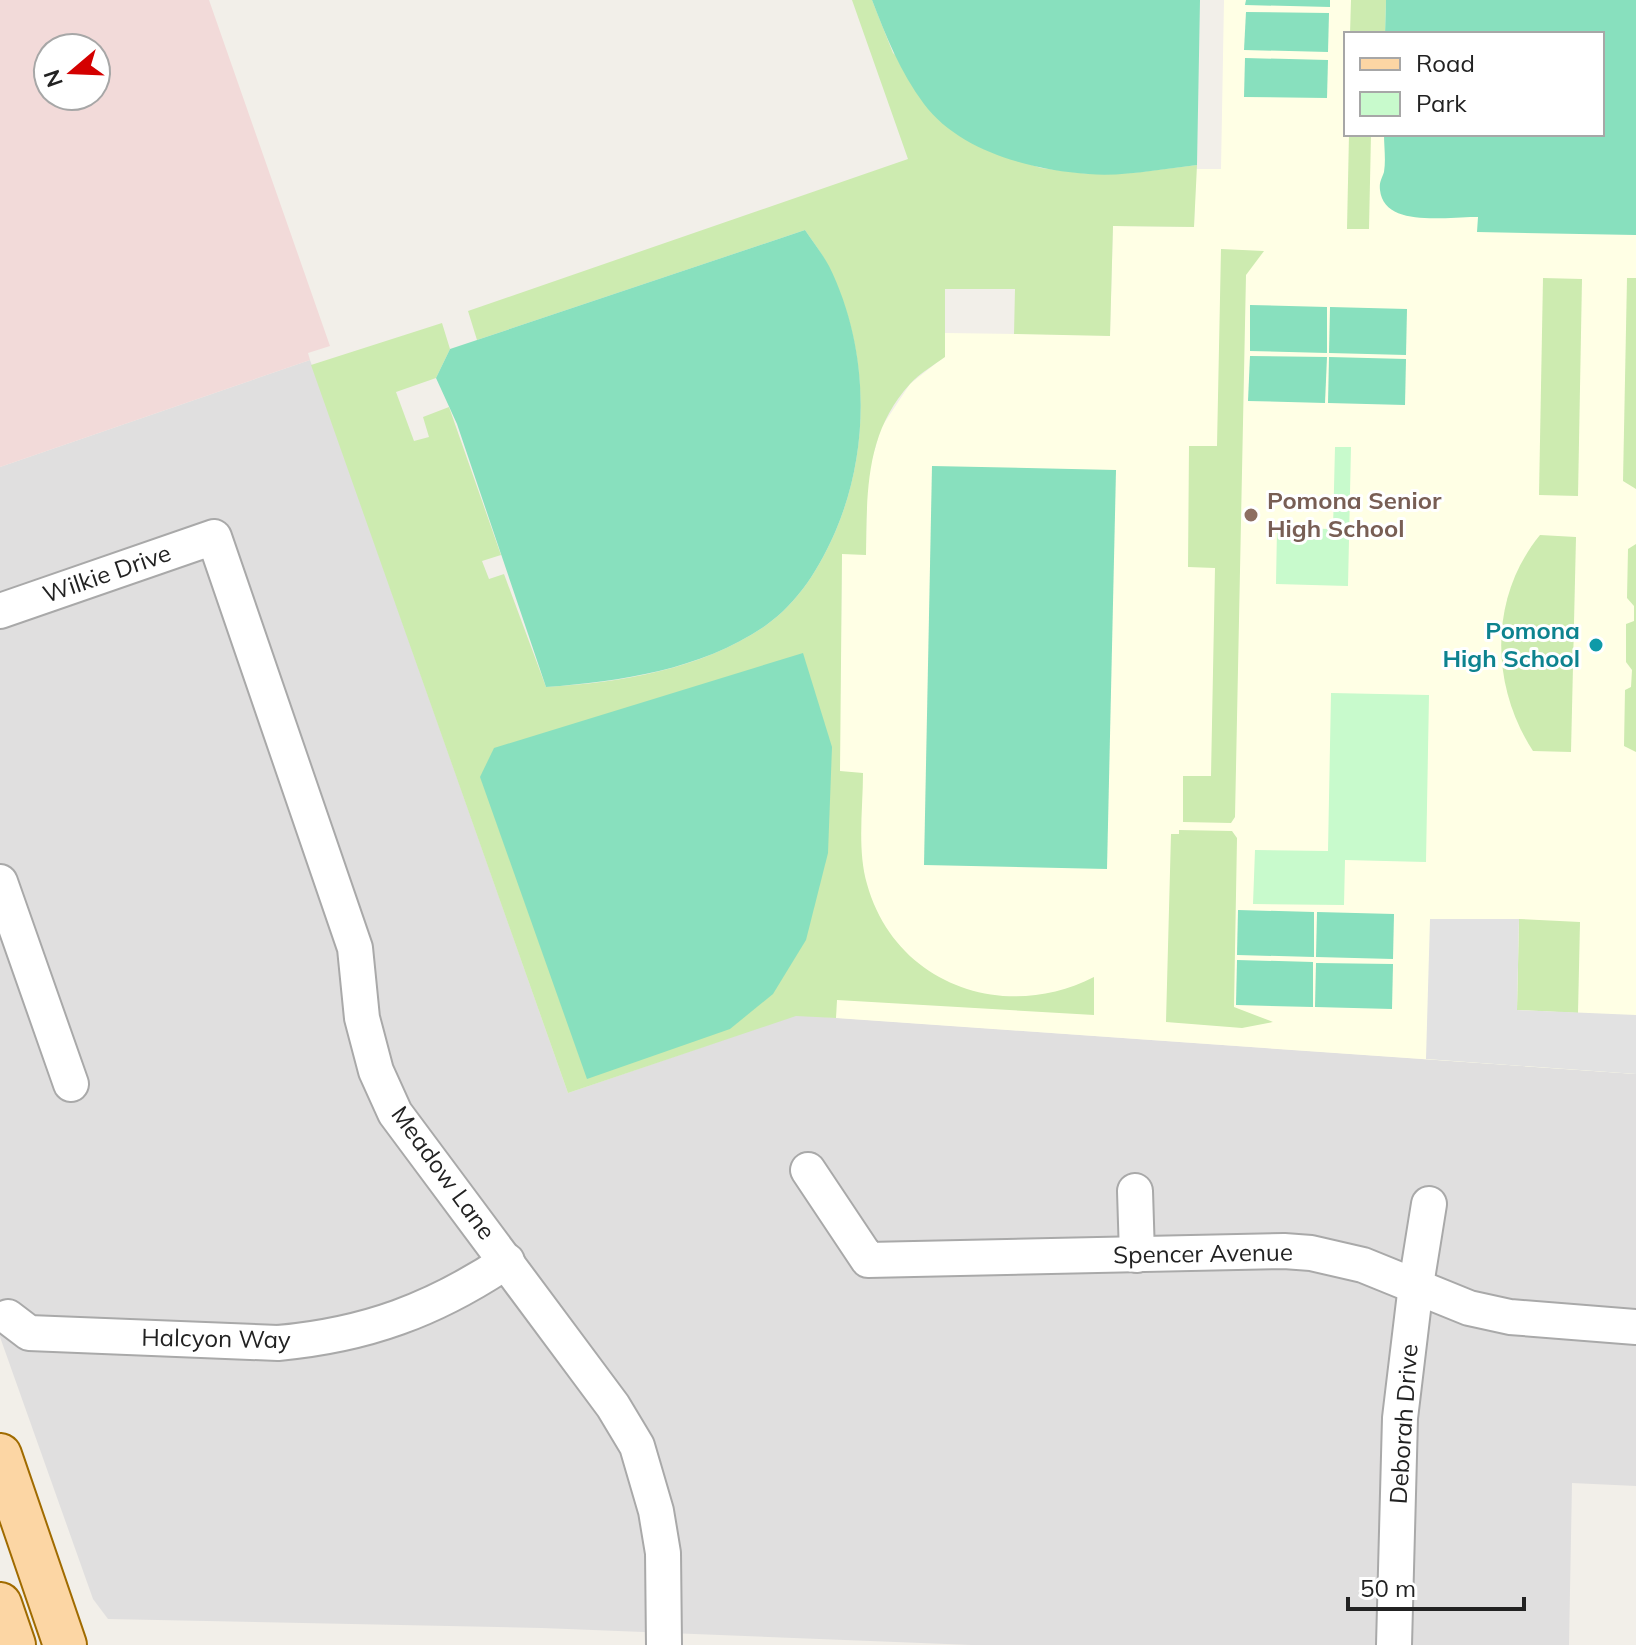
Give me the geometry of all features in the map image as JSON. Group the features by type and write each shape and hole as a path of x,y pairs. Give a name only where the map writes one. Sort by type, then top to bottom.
{"main road":[{"path":"0,1455 65,1645"},
{"path":"0,1604 14,1645"}],"street":[{"name":"Wilkie Drive","path":"0,611 214,537"},
{"name":"Meadow Lane","path":"214,537 355,948 362,1018 376,1071 395,1113 613,1406 637,1446 656,1511 663,1553 664,1645"},
{"path":"0,882 71,1084"},
{"name":"Spencer Avenue","path":"808,1170 868,1260 1311,1253 1363,1265 1469,1308 1510,1317 1636,1327"},
{"path":"1135,1191 1137,1255"},
{"name":"Deborah Drive","path":"1394,1645 1400,1418 1429,1204"},
{"name":"Halcyon Way","path":"8,1317 29,1333 278,1343 315,1339 360,1331 405,1316 474,1283 507,1261"}],"shaded area":[{"path":"0,0 209,0 330,346 308,353 310,360 0,467"},
{"name":"Pomona Senior High School","path":"1224,0 1636,0 1636,1074 836,1018 842,553 866,554 867,476 881,428 910,384 944,357 945,333 1110,335 1113,226 1194,227 1196,169 1221,169"},
{"path":"310,360 568,1093 796,1015 1636,1074 1636,1486 1572,1483 1569,1645 972,1645 542,1628 108,1619 93,1599 0,1337 0,467"},
{"path":"1430,919 1519,919 1517,1010 1636,1015 1636,1074 1426,1059"}],"green space":[{"path":"852,0 872,0 893,53 998,154 1041,168 1089,174 1132,173 1197,165 1194,227 1113,226 1110,336 1014,334 1015,289 945,289 945,357 910,384 884,423 868,487 866,555 842,554 840,771 863,773 862,857 867,884 881,919 902,948 928,970 958,986 990,994 1025,996 1060,990 1094,977 1094,1015 837,1000 836,1018 796,1016 568,1093 311,365 442,323 450,349 436,378 396,392 414,441 429,437 423,417 449,407 501,555 482,561 489,579 504,574 546,687 603,682 660,671 714,653 765,626 798,595 830,544 847,498 860,431 858,363 842,297 828,266 805,230 477,340 468,311 908,159"},
{"path":"872,0 1200,0 1197,165 1129,174 1088,174 1043,168 976,146 939,120 915,92 888,40"},
{"path":"1246,0 1330,0 1330,7 1245,5"},
{"path":"1351,0 1386,0 1385,32 1350,32"},
{"path":"1386,0 1636,0 1636,235 1477,232 1478,217 1420,218 1405,215 1393,211 1384,202 1380,190 1385,167 1384,136 1604,136 1604,32 1385,32"},
{"path":"1246,12 1329,13 1328,52 1244,50"},
{"path":"1245,58 1328,60 1327,98 1244,97"},
{"path":"1349,136 1371,136 1369,229 1347,229"},
{"path":"805,230 829,266 842,297 852,330 861,397 855,465 836,530 823,557 788,606 765,626 740,641 660,671 546,687 457,424 436,378 450,349"},
{"path":"1221,249 1264,251 1246,275 1235,817 1231,823 1183,822 1183,776 1211,776 1215,568 1188,567 1189,446 1217,446"},
{"path":"1543,278 1582,279 1578,496 1539,495"},
{"path":"1627,278 1636,278 1636,489 1623,481"},
{"path":"1250,305 1327,307 1327,353 1250,351"},
{"path":"1330,307 1407,309 1406,355 1329,353"},
{"path":"1250,356 1327,357 1325,403 1248,401"},
{"path":"1329,357 1406,359 1405,405 1328,403"},
{"path":"1335,447 1351,447 1348,586 1276,584 1277,528 1333,529"},
{"path":"932,466 1116,470 1107,869 924,865"},
{"path":"1540,535 1576,537 1571,752 1533,751 1509,698 1503,670 1501,642 1511,586 1523,559"},
{"path":"1636,544 1636,752 1624,746 1625,690 1631,687 1632,670 1626,662 1626,624 1634,621 1634,606 1627,598 1628,549"},
{"path":"803,653 832,747 828,853 806,940 773,994 730,1029 587,1079 480,777 494,748"},
{"path":"1331,693 1429,695 1426,862 1345,860 1344,905 1253,904 1255,850 1328,851"},
{"path":"1179,830 1232,831 1237,838 1234,1007 1273,1022 1242,1028 1166,1022 1171,834 1179,834"},
{"path":"1238,910 1314,912 1314,957 1237,955"},
{"path":"1317,912 1394,914 1393,959 1316,957"},
{"path":"1519,919 1580,922 1578,1013 1517,1010"},
{"path":"1237,960 1313,962 1313,1007 1236,1005"},
{"path":"1316,963 1393,964 1392,1009 1315,1007"}],"place":[{"name":"Pomona Senior High School","path":"1251,515"},
{"name":"Pomona High School","path":"1596,645"}]}
